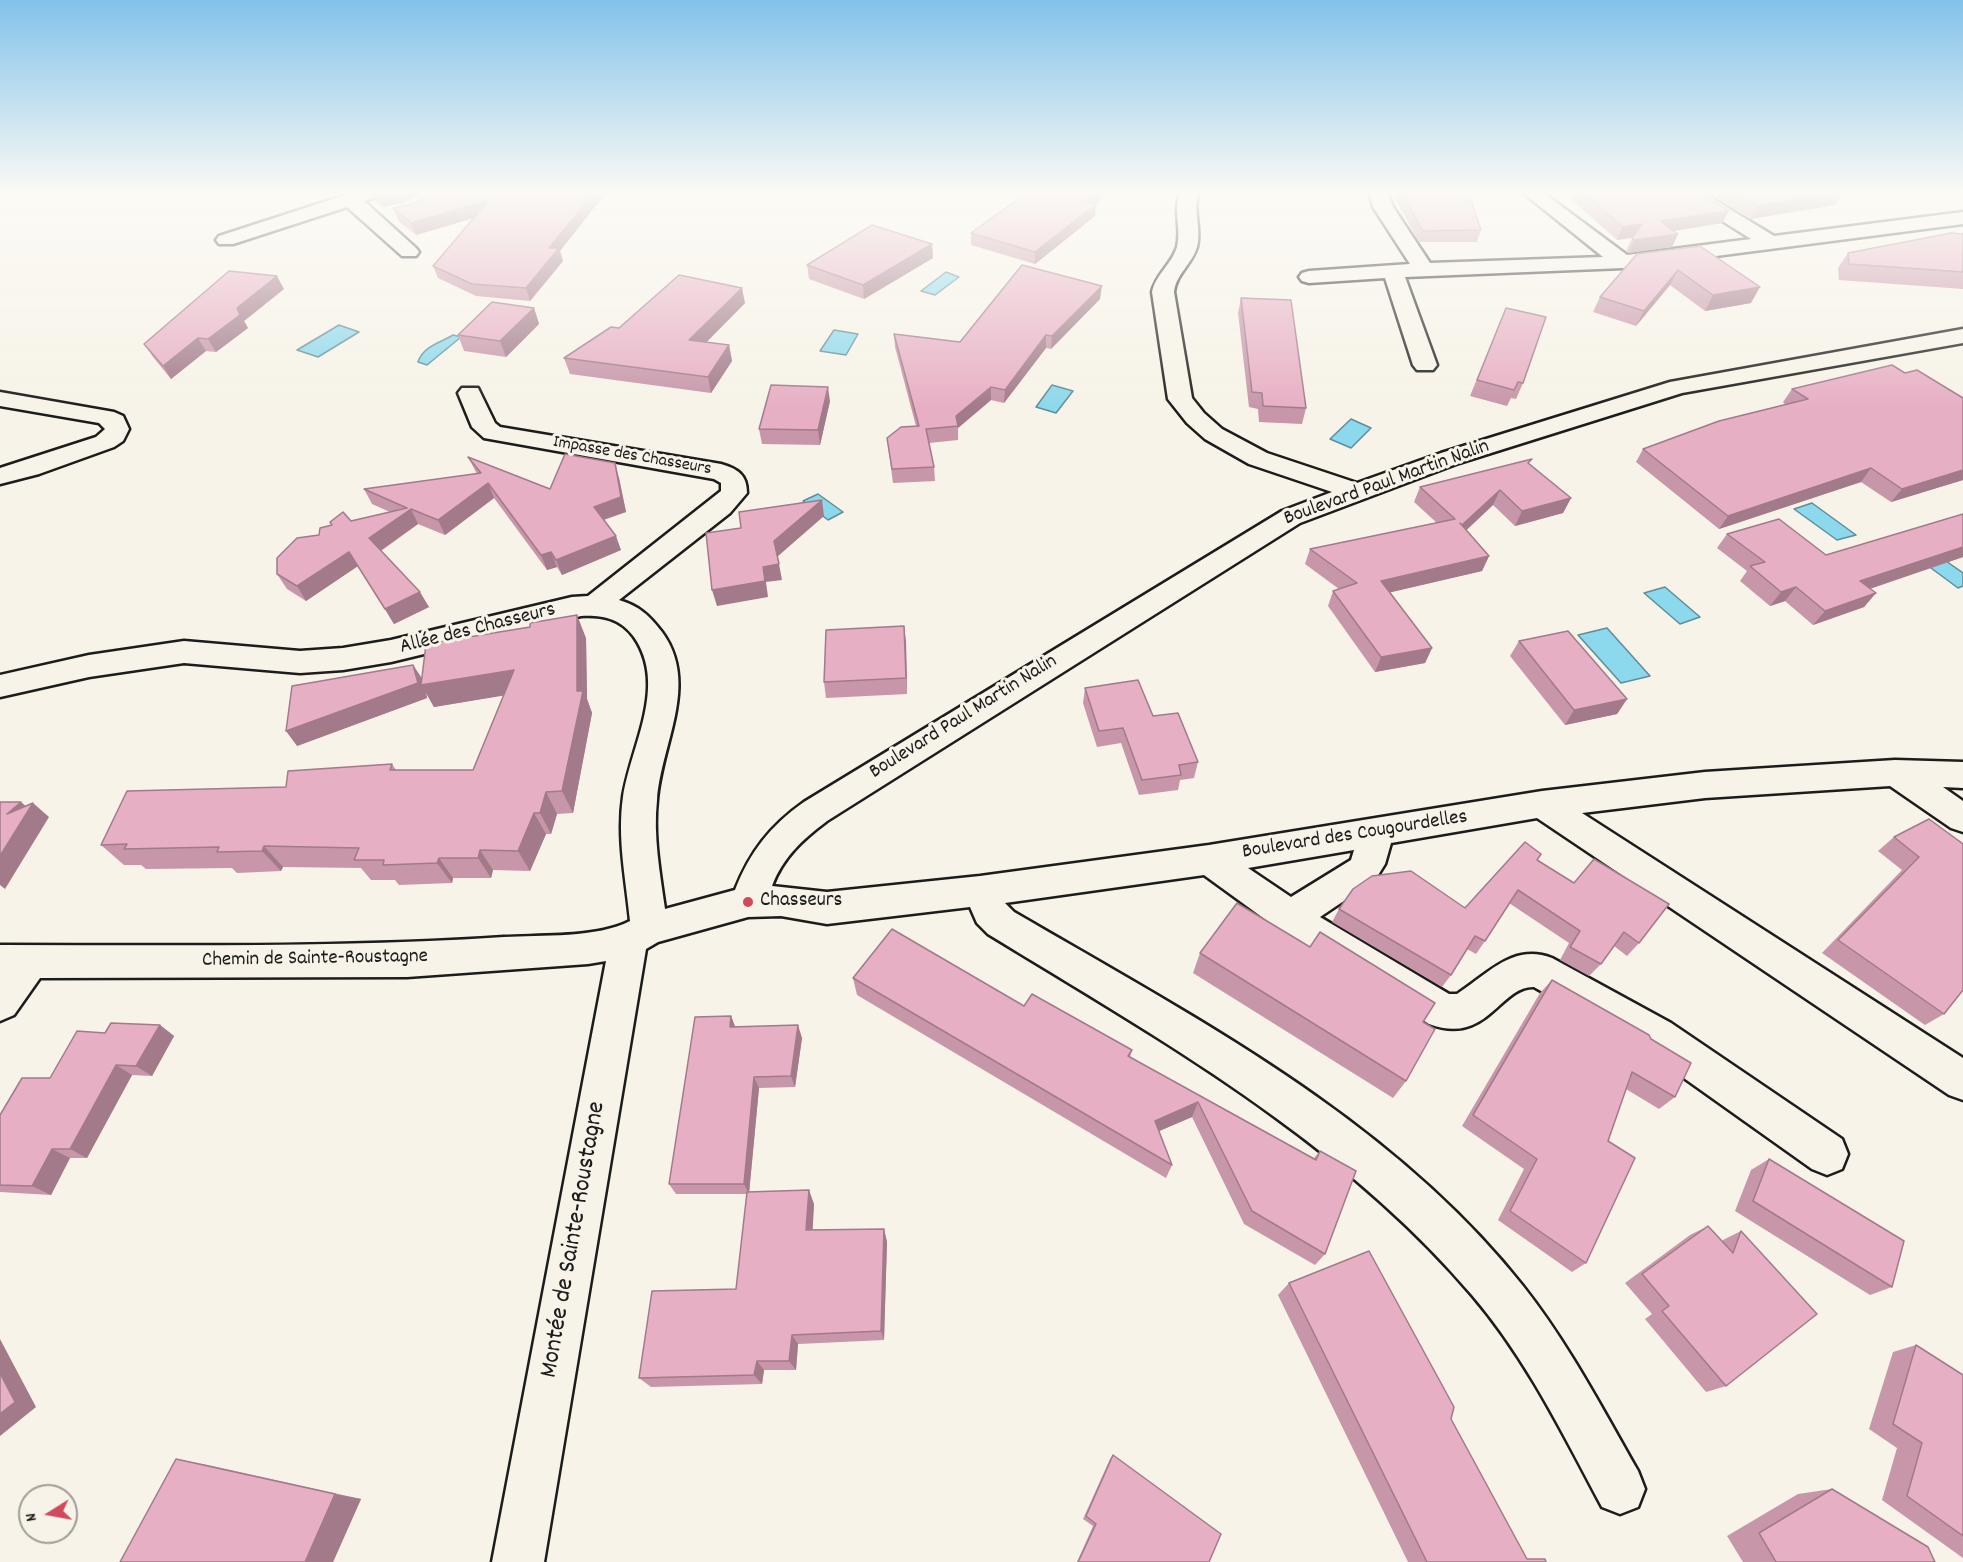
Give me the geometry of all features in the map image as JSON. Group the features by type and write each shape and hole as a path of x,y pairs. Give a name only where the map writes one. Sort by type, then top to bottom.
{"street":[{"path":"1176,264 1164,282 1176,385 1180,399 1189,412 1202,426 1240,449 1354,491"},
{"path":"1421,264 1424,269"},
{"path":"1309,277 1424,269 1569,264"},
{"path":"1393,271 1425,365"},
{"name":"Boulevard Paul Martin Nalin","path":"748,902 761,868 772,850 798,825 875,773 1291,517 1354,491 1449,458 1678,387 1963,336"},
{"name":"Impasse des Chasseurs","path":"470,393 484,428 493,433 721,472 734,480 734,493 721,507 630,575 596,605"},
{"path":"0,399 105,417 114,421 117,429 114,436 105,442 30,469 0,476"},
{"name":"Allée des Chasseurs","path":"0,686 89,666 184,652 300,662 343,659 391,651 572,607 596,605 617,610 636,620 651,635 660,651 666,674 664,694 649,749 639,809 639,934"},
{"path":"1895,773 1963,818"},
{"name":"Boulevard des Cougourdelles","path":"748,902 781,901 827,908 980,891 1209,860 1542,804 1705,785 1895,773 1963,775"},
{"path":"1542,804 1963,1081"},
{"path":"1290,917 1363,870 1368,864 1376,833"},
{"path":"1209,860 1290,917 1450,1013 1466,1009 1520,971 1539,970 1657,1036 1827,1154"},
{"path":"980,891 990,912 1001,923 1225,1059 1293,1105 1395,1185 1488,1279 1521,1322 1545,1356 1620,1489"},
{"name":"Chemin de Sainte-Roustagne","path":"15,962 407,960 588,948 748,902"},
{"name":"Montée de Sainte-Roustagne","path":"518,1562 583,1186 639,934"},
{"path":"0,1003 15,962"}],"water":[{"path":"946,272 959,277 935,295 921,291"},
{"path":"339,325 359,332 318,357 297,350"},
{"path":"834,330 858,334 846,355 820,351"},
{"path":"453,335 461,337 427,365 418,362 424,352"},
{"path":"1052,385 1073,391 1056,413 1036,407"},
{"path":"1351,419 1371,428 1351,448 1330,439"},
{"path":"818,494 843,512 828,520 803,501"},
{"path":"1812,503 1856,535 1837,540 1794,509"},
{"path":"1933,552 1963,573 1963,586 1958,588 1916,557"},
{"path":"1665,587 1700,617 1680,624 1644,593"},
{"path":"1607,628 1650,676 1621,683 1578,635"}],"building":[{"path":"435,264 546,264 526,288 472,284 433,266"},
{"path":"809,264 899,264 863,285 807,265"},
{"path":"1628,264 1726,264 1760,287 1713,295 1678,270 1644,311 1600,297"},
{"path":"1849,264 1963,264 1963,272"},
{"path":"1022,265 1102,286 1052,336 1046,335 1005,390 991,387 956,416 958,426 926,429 934,467 892,469 887,438 901,427 919,426 894,334 960,342"},
{"path":"229,271 277,276 237,308 240,315 208,339 198,338 163,366 144,344"},
{"path":"679,275 742,288 689,340 729,345 708,377 564,358 611,327 619,328"},
{"path":"1241,298 1291,300 1306,408 1263,406 1262,393 1252,392"},
{"path":"492,302 534,308 500,341 458,335"},
{"path":"1506,308 1546,317 1523,383 1518,382 1514,390 1477,380"},
{"path":"1892,365 1905,373 1917,370 1963,398 1963,470 1902,489 1871,468 1728,516 1643,449 1719,421 1808,399 1792,389"},
{"path":"771,385 828,387 818,430 759,429"},
{"path":"565,454 615,463 621,497 594,507 616,536 556,560 551,552 541,555 488,483 438,520 411,509 369,538 420,592 385,609 349,552 297,586 277,574 277,558 297,538 319,535 320,528 332,525 330,522 343,512 351,521 407,508 364,489 481,473 468,457 550,489"},
{"path":"1532,459 1528,463 1571,498 1522,511 1500,490 1462,525 1460,523 1489,556 1381,581 1432,648 1381,657 1333,591 1357,583 1310,549 1455,519 1420,487"},
{"path":"822,500 774,541 779,564 763,567 765,581 712,590 706,533 741,528 739,512"},
{"path":"1963,514 1963,547 1860,581 1876,593 1825,611 1796,587 1781,592 1750,566 1765,562 1727,534 1779,519 1826,555"},
{"path":"577,615 577,691 583,691 562,791 546,792 540,813 534,813 518,851 480,850 478,858 439,858 437,863 383,865 384,860 354,860 359,848 264,846 262,851 217,852 219,847 124,849 127,844 101,845 127,791 286,787 288,771 392,764 390,770 473,770 514,670 421,685 426,644 530,627 530,623"},
{"path":"904,626 906,678 824,682 826,630"},
{"path":"1568,631 1627,699 1574,710 1519,641"},
{"path":"413,665 418,683 286,731 292,686"},
{"path":"1138,680 1153,716 1178,713 1198,762 1179,765 1181,775 1142,780 1123,728 1099,731 1085,688"},
{"path":"0,802 21,802 7,814 33,803 0,856"},
{"path":"1929,819 1963,844 1963,990 1944,1014 1838,940 1919,857 1894,837"},
{"path":"1525,842 1541,854 1537,860 1574,883 1594,859 1669,904 1639,943 1624,932 1601,964 1570,947 1580,931 1518,890 1485,941 1475,936 1451,975 1339,909 1353,889 1372,876 1411,871 1465,908"},
{"path":"1237,903 1310,947 1320,932 1435,1003 1423,1022 1435,1029 1406,1081 1200,953"},
{"path":"892,929 1024,1006 1032,994 1132,1050 1128,1056 1316,1160 1320,1151 1356,1171 1325,1254 1252,1211 1198,1102 1155,1121 1172,1165 853,978"},
{"path":"1552,980 1649,1035 1651,1039 1691,1063 1675,1097 1632,1072 1608,1141 1635,1158 1586,1263 1510,1211 1537,1159 1473,1115"},
{"path":"731,1016 730,1027 798,1025 791,1076 754,1077 744,1184 669,1184 695,1017"},
{"path":"111,1023 160,1025 136,1066 116,1065 70,1149 52,1149 32,1186 0,1185 0,1115 22,1078 50,1078 77,1031 105,1033"},
{"path":"1769,1159 1904,1241 1892,1287 1753,1201"},
{"path":"809,1190 806,1230 884,1229 881,1331 792,1335 789,1361 757,1361 754,1375 639,1378 652,1291 736,1289 747,1192"},
{"path":"1708,1226 1733,1253 1741,1231 1817,1314 1726,1386 1662,1311 1669,1306 1642,1274"},
{"path":"1369,1251 1454,1407 1451,1419 1527,1559 1545,1559 1546,1562 1427,1562 1289,1283"},
{"path":"1916,1345 1963,1375 1963,1536 1907,1496 1922,1443 1893,1424"},
{"path":"0,1373 15,1402 0,1414"},
{"path":"1113,1455 1221,1534 1209,1562 1078,1562 1096,1524 1086,1516"},
{"path":"176,1459 335,1494 305,1562 120,1562"},
{"path":"1832,1489 1928,1547 1935,1562 1776,1562 1759,1533"}],"place":[{"name":"Chasseurs","path":"748,902"}]}
